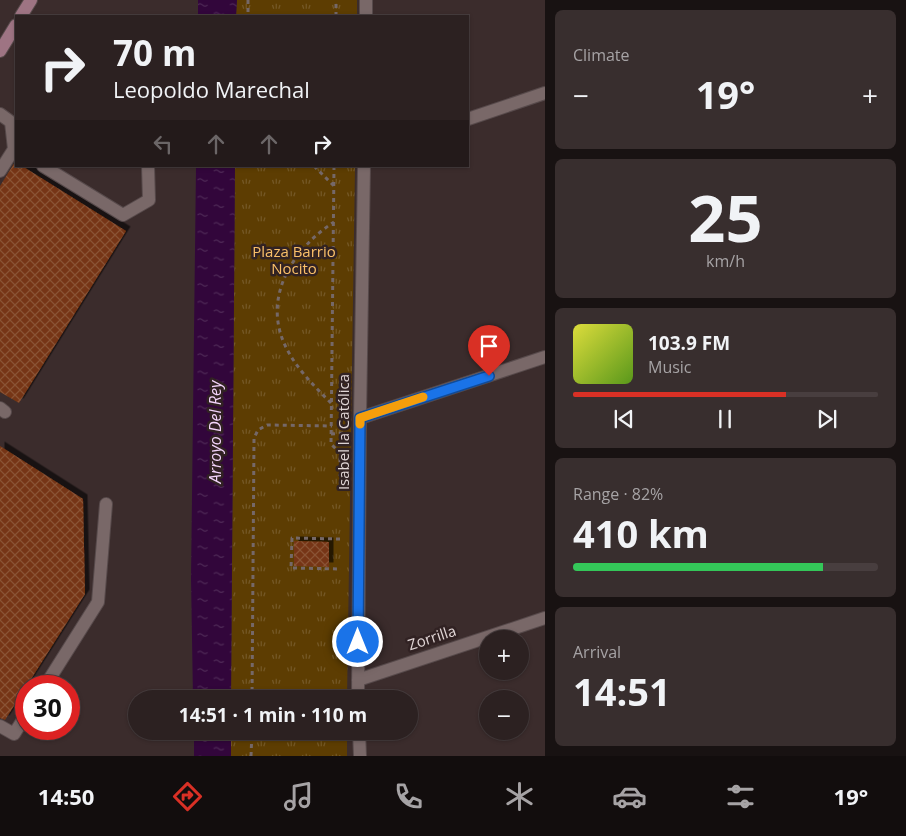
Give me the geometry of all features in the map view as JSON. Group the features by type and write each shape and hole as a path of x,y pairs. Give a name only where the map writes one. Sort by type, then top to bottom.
{"street":[{"path":"22,15 32,0"},
{"path":"366,0 366,15"},
{"path":"0,51 15,26"},
{"path":"469,119 545,92"},
{"path":"0,114 11,122 15,149 0,171"},
{"path":"45,167 123,215 149,200 148,167"},
{"name":"Isabel la Católica","path":"358,690 364,167"},
{"path":"360,418 545,357"},
{"path":"52,675 98,602 106,504"},
{"name":"Zorrilla","path":"358,680 545,618"},
{"path":"0,726 14,734 15,732"},
{"path":"359,740 360,756"}],"path":[{"path":"248,0 248,15"},
{"path":"336,0 336,15"},
{"path":"315,167 334,186"},
{"path":"334,167 331,444 340,453 340,482"},
{"path":"332,404 305,376 284,344 280,332 277,300 281,284 298,252 325,227 334,222"},
{"path":"252,690 254,438 258,430 267,425 332,426"},
{"path":"340,530 340,547"},
{"path":"340,539 292,538 292,568 341,569 340,562"},
{"path":"251,756 252,740"}],"green space":[{"path":"237,0 357,0 357,15 236,15"},
{"name":"Plaza Barrio Nocito","path":"235,167 355,167 347,690 231,690"},
{"path":"231,740 347,740 347,756 231,756"}],"water":[{"path":"198,0 237,0 236,15 198,15"},
{"name":"Arroyo Del Rey","path":"196,167 235,167 231,690 193,690 191,578"},
{"path":"194,740 231,740 231,756 194,756"}],"building":[{"path":"15,162 15,167 24,167 126,231 19,403 0,392 0,186"},
{"path":"0,446 83,499 85,594 34,675 15,675 15,704 5,720 0,718"},
{"path":"294,541 329,542 329,567 294,566"}],"slow traffic":[{"path":"360,424 360,418 423,397"}],"route":[{"path":"358,642 360,418 489,376"}]}
